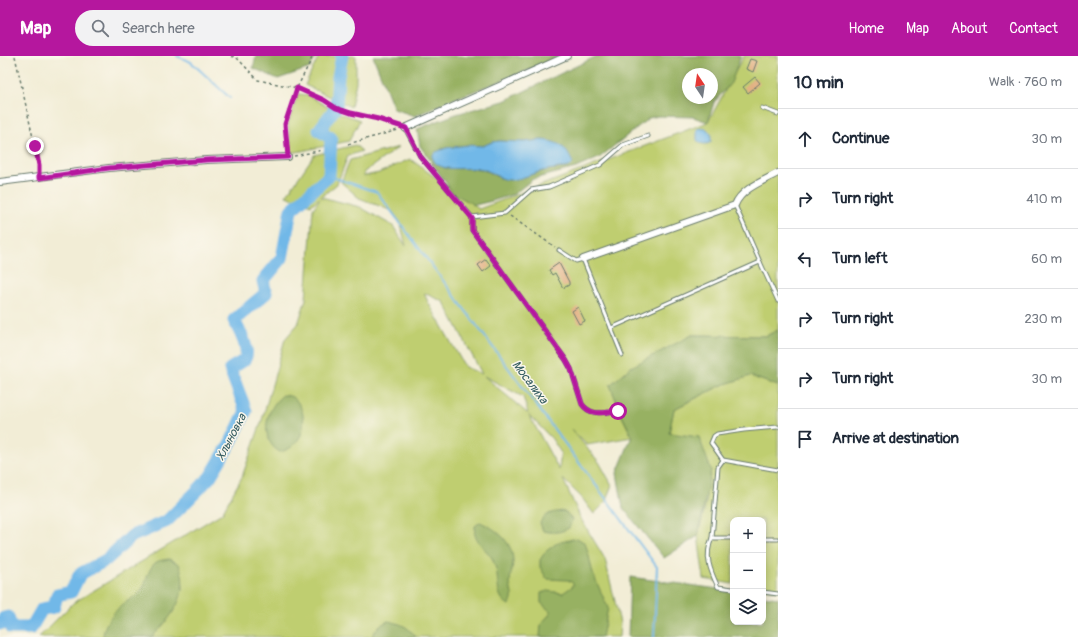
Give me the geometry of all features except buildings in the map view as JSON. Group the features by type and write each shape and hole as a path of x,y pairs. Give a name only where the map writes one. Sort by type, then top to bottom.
{"street":[{"path":"406,128 567,56"},
{"path":"0,182 124,167 206,160 288,157"},
{"path":"583,259 735,206 737,200 745,191 778,173"}],"lane":[{"path":"762,108 778,114"},
{"path":"406,128 420,156 472,218 472,230 566,360 571,369 582,404 594,414 618,411"},
{"path":"472,218 505,213 531,190 549,186 600,165 623,145 648,136"},
{"path":"735,206 778,300"},
{"path":"559,250 576,261 583,259 622,355"},
{"path":"611,328 760,262"},
{"path":"778,427 717,434 714,436 711,443 723,460 778,470"},
{"path":"723,460 718,467 712,538 708,548 710,570 718,587 730,589"},
{"path":"712,538 730,538"},
{"path":"766,539 778,539"},
{"path":"766,592 778,594"}],"path":[{"path":"15,56 39,165 39,178"},
{"path":"231,56 237,58 258,80 297,88 324,100 336,108 406,128"},
{"path":"313,56 297,88 285,124 288,157 324,150"},
{"path":"348,144 406,128"},
{"path":"505,213 559,250"}],"green space":[{"path":"256,56 316,56 310,68 278,79 253,68"},
{"path":"319,56 356,56 356,82 351,107 305,85"},
{"path":"373,56 559,56 542,65 446,102 415,116 394,109"},
{"path":"597,56 741,56 731,83 718,98 718,68 682,68 682,104 713,104 708,122 693,117 658,116 649,118 599,158 576,168 533,179 514,194 475,205 454,194 420,146 417,129 456,114 504,101","holes":["542,140 567,168 547,170 520,178 500,178 482,169 444,168 441,149 468,145 483,146 499,141 524,142"]},
{"path":"744,56 778,56 778,330 766,336 692,335 611,385 622,416 632,437 587,445 571,429 599,462 612,485 605,503 594,514 582,498 563,479 581,519 605,559 620,623 619,637 39,637 73,603 222,513 242,477 262,420 285,339 298,324 306,299 313,209 320,198 311,205 286,196 314,155 355,145 362,151 348,156 337,184 321,197 360,207 393,226 406,246 400,222 392,211 359,198 341,182 350,160 399,147 364,172 364,176 379,173 410,159 479,209 708,122","holes":["424,293 444,302 482,374 465,367","484,376 523,397 528,413 527,413","529,415 552,439 561,453 559,470"]},
{"path":"298,94 308,95 334,111 360,120 349,141 292,153 288,124"},
{"path":"778,330 778,386 750,376 722,385 674,409 669,433 699,437 711,470 698,536 664,558 623,508 617,473 632,436 622,416 610,385 631,367 692,335 766,336"},
{"path":"750,376 778,386 778,591 766,589 766,517 730,517 730,583 704,579 698,536 707,498 669,433 674,409 722,385"},
{"path":"283,395 291,397 300,405 303,417 303,429 294,445 280,452 273,447 269,440 267,424 272,407"},
{"path":"562,511 566,512 572,520 569,528 556,532 543,531 540,523 544,517 552,513"},
{"path":"480,522 498,533 511,549 513,556 510,584 512,600 509,605 504,602 499,593 495,566 492,558 478,542 475,535 475,526"},
{"path":"577,538 585,543 593,574 608,608 602,637 540,637 541,624 550,614 550,611 541,603 541,593 547,591 563,593 573,586 573,583 568,580 547,579 540,567 540,560 545,552 557,543"},
{"path":"169,559 179,564 183,585 178,604 166,621 152,637 103,637 105,627 110,617 122,605 141,591 152,566 158,561"},
{"path":"630,577 730,591 730,625 766,625 766,596 778,598 778,637 628,637"},
{"path":"388,621 404,626 416,637 371,637 379,626"}],"water":[{"path":"697,129 707,129 711,134 711,142 708,144 700,143 697,140"},
{"path":"542,140 553,142 561,146 570,157 573,163 572,165 542,171 519,179 509,180 481,169 445,168 439,166 432,156 436,152 446,148 468,145 483,146 499,141 524,142"}],"waterway":[{"path":"177,56 191,62 230,98"},
{"name":"Хлыновка","path":"0,624 4,618 8,617 11,628 31,628 42,609 54,607 57,595 71,592 80,574 106,560 132,536 167,521 210,477 231,442 246,411 230,369 243,361 246,356 244,340 234,320 266,293 263,281 282,258 291,210 329,176 331,138 319,130 336,107 338,77 342,56"},
{"name":"Мосалиха","path":"329,176 377,192 657,567 654,637"}],"route":[{"path":"35,146 39,165 39,178 109,168 206,160 288,157 285,124 297,88 324,100 336,108 406,128 420,156 472,218 472,230 566,360 571,369 582,404 589,412 594,414 618,411"}]}
